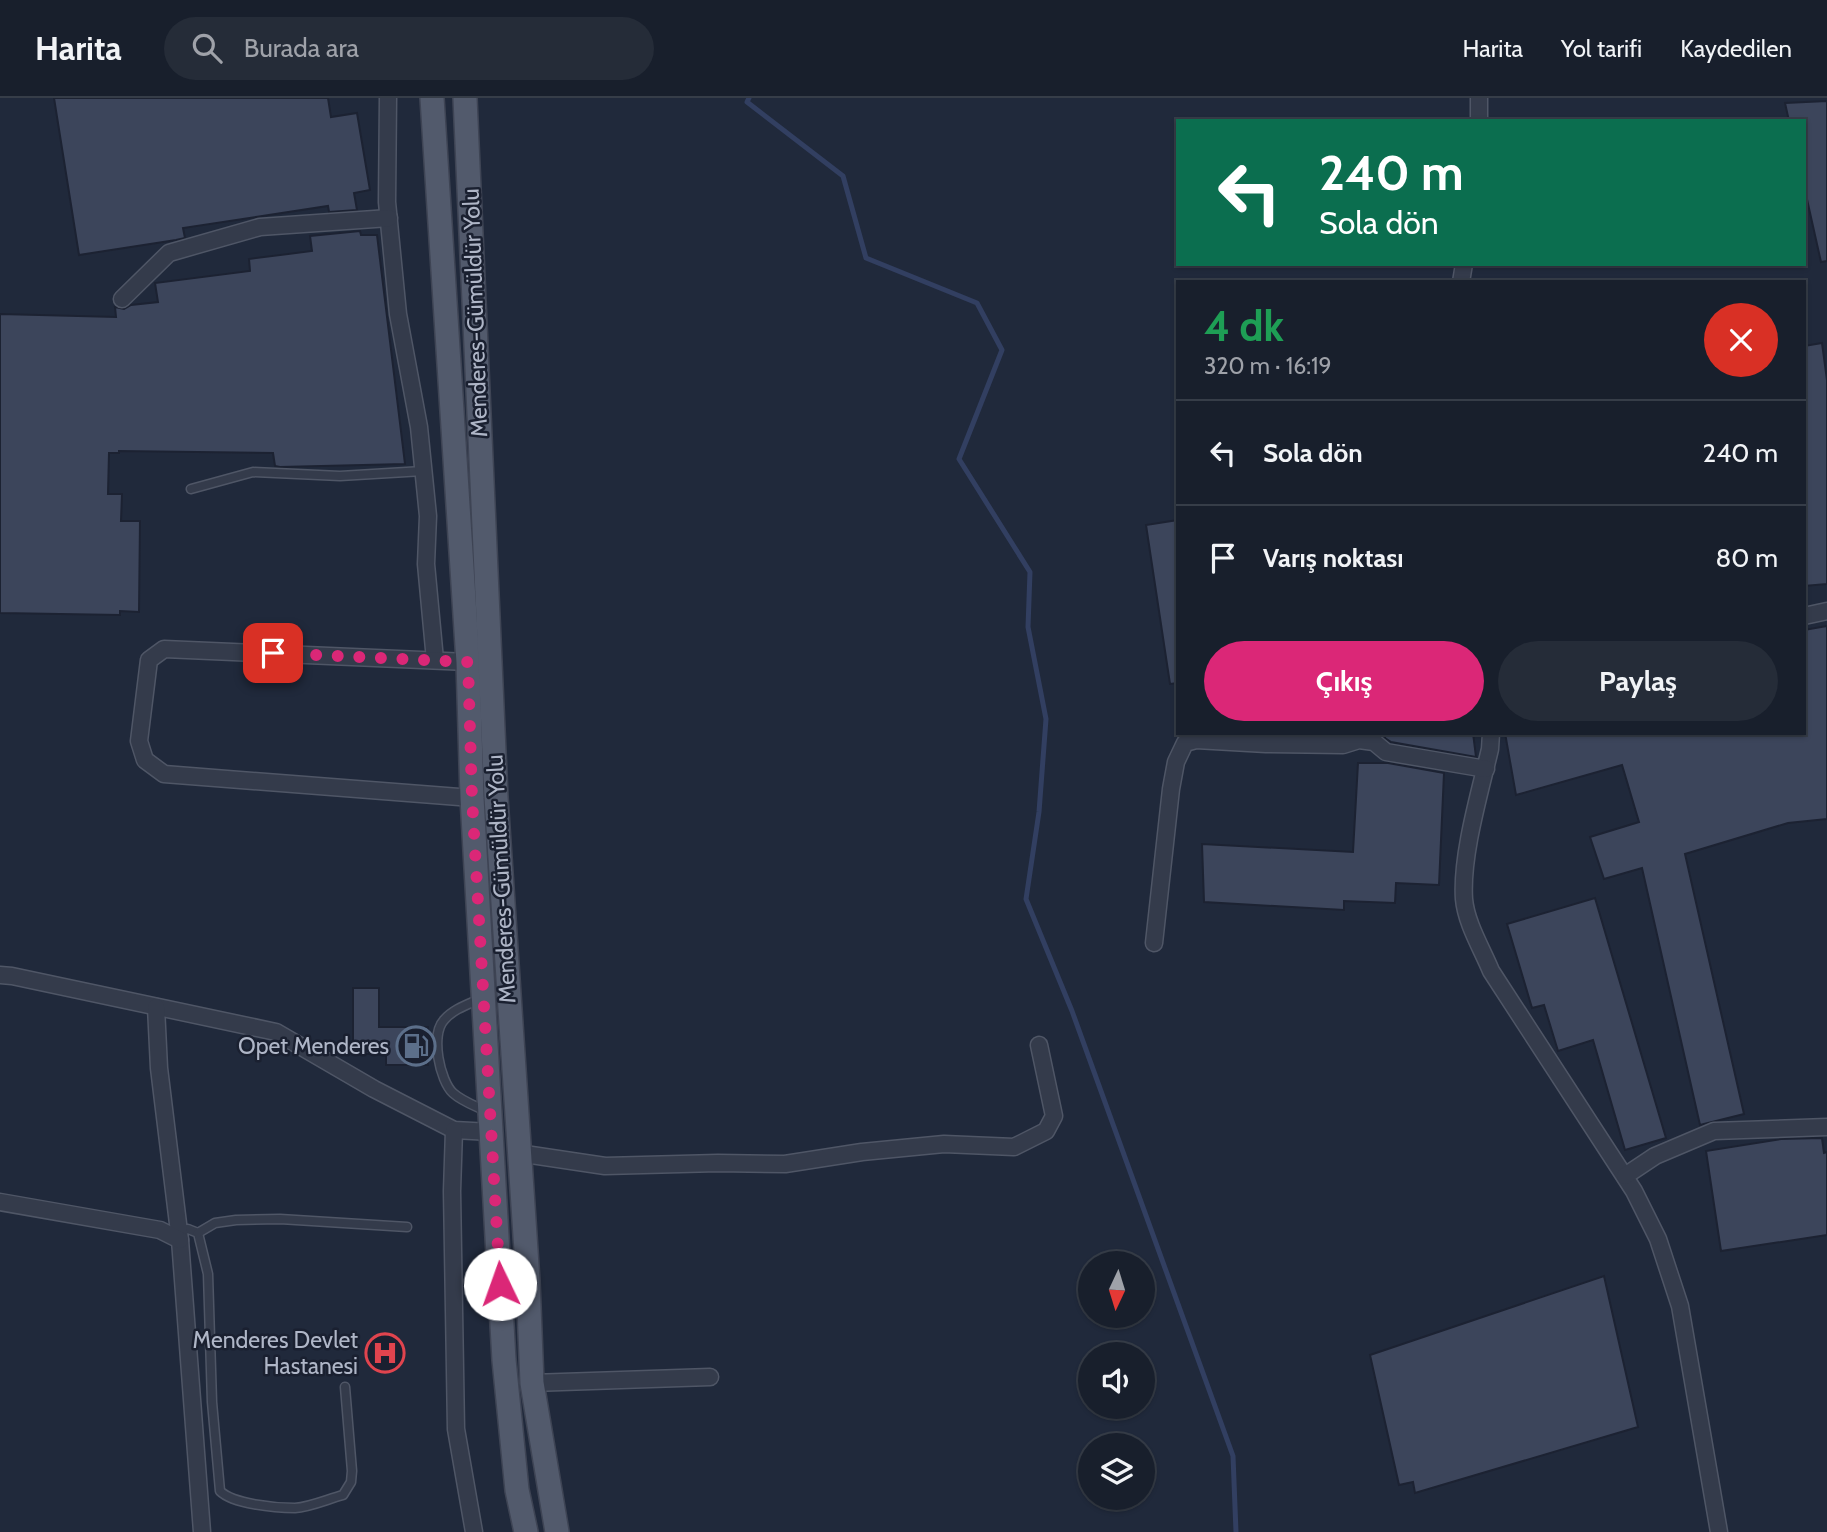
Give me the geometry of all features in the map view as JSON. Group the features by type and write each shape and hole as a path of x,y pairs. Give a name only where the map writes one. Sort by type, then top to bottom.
{"main road":[{"name":"Menderes-Gümüldür Yolu","path":"432,98 468,662 472,798 504,1360 517,1490 526,1532"},
{"name":"Menderes-Gümüldür Yolu","path":"465,98 496,797 528,1281 532,1383 557,1532"}],"street":[{"path":"388,98 387,202 398,314 419,427 428,516 426,564 435,660"},
{"path":"1479,98 1479,119"},
{"path":"122,299 169,253 260,227 389,218"},
{"path":"1806,616 1827,611"},
{"path":"468,662 164,649 149,660 139,741 145,760 164,774 472,798"},
{"path":"1491,735 1467,856 1464,901 1491,971 1625,1176 1658,1240 1680,1306 1719,1532"},
{"path":"1154,943 1171,789 1176,762 1185,744 1196,740 1343,745 1359,740 1374,742 1386,752 1486,769"},
{"path":"0,975 276,1032 374,1089 454,1130 491,1122"},
{"path":"156,1007 159,1068 179,1235 202,1532"},
{"path":"518,1153 605,1166 785,1164 862,1152 944,1144 1014,1147 1046,1131 1054,1116 1039,1045"},
{"path":"1625,1176 1655,1156 1714,1131 1827,1127"},
{"path":"454,1130 452,1191 456,1429 474,1532"},
{"path":"0,1202 179,1235"},
{"path":"532,1383 710,1377"}],"lane":[{"path":"191,489 253,472 340,477 423,471"},
{"path":"483,997 443,1020 438,1029 436,1047 451,1091 491,1122"},
{"path":"198,1233 215,1223 236,1220 281,1219 407,1227"},
{"path":"179,1235 188,1229 198,1233"},
{"path":"198,1233 208,1275 212,1402 220,1491 227,1497 244,1502 297,1508 343,1495 351,1482 352,1471 345,1387"}],"building":[{"path":"54,98 328,98 331,117 357,113 370,190 354,193 357,210 329,212 328,206 183,228 185,238 79,255"},
{"path":"1827,101 1827,261 1821,262 1806,195 1806,119 1789,119 1785,103"},
{"path":"360,231 361,235 377,235 405,464 280,467 275,466 273,453 109,453 108,494 122,494 121,521 140,521 139,612 120,611 120,615 0,613 0,314 116,317 115,307 124,309 131,305 158,302 155,283 250,271 249,259 312,251 310,236"},
{"path":"1822,343 1827,380 1827,584 1806,586 1806,346"},
{"path":"1176,520 1176,683 1170,684 1146,525"},
{"path":"1827,626 1827,819 1788,823 1685,854 1744,1114 1700,1125 1642,868 1604,879 1590,837 1639,822 1622,765 1516,795 1505,735 1806,735 1806,630"},
{"path":"1385,735 1473,735 1476,757 1391,742"},
{"path":"1358,763 1388,763 1444,773 1439,885 1396,883 1395,903 1344,901 1344,910 1204,902 1202,844 1353,852"},
{"path":"1595,898 1666,1138 1625,1150 1593,1040 1558,1051 1544,1005 1532,1008 1507,924"},
{"path":"353,988 379,988 379,1027 428,1027 428,1065 386,1065 386,1054 353,1054"},
{"path":"1822,1138 1824,1153 1827,1152 1827,1235 1721,1251 1706,1151 1781,1139"},
{"path":"1604,1276 1638,1427 1415,1493 1413,1482 1399,1485 1370,1355"}],"waterway":[{"path":"749,98 747,102 843,176 866,258 977,303 1002,350 959,459 1030,572 1028,627 1046,719 1039,812 1026,899 1072,1011 1233,1456 1236,1532"}],"place":[{"name":"Opet Menderes","path":"416,1046"},
{"name":"Menderes Devlet Hastanesi","path":"385,1353"}],"route":[{"path":"273,653 468,662 472,798 500,1284"}]}
